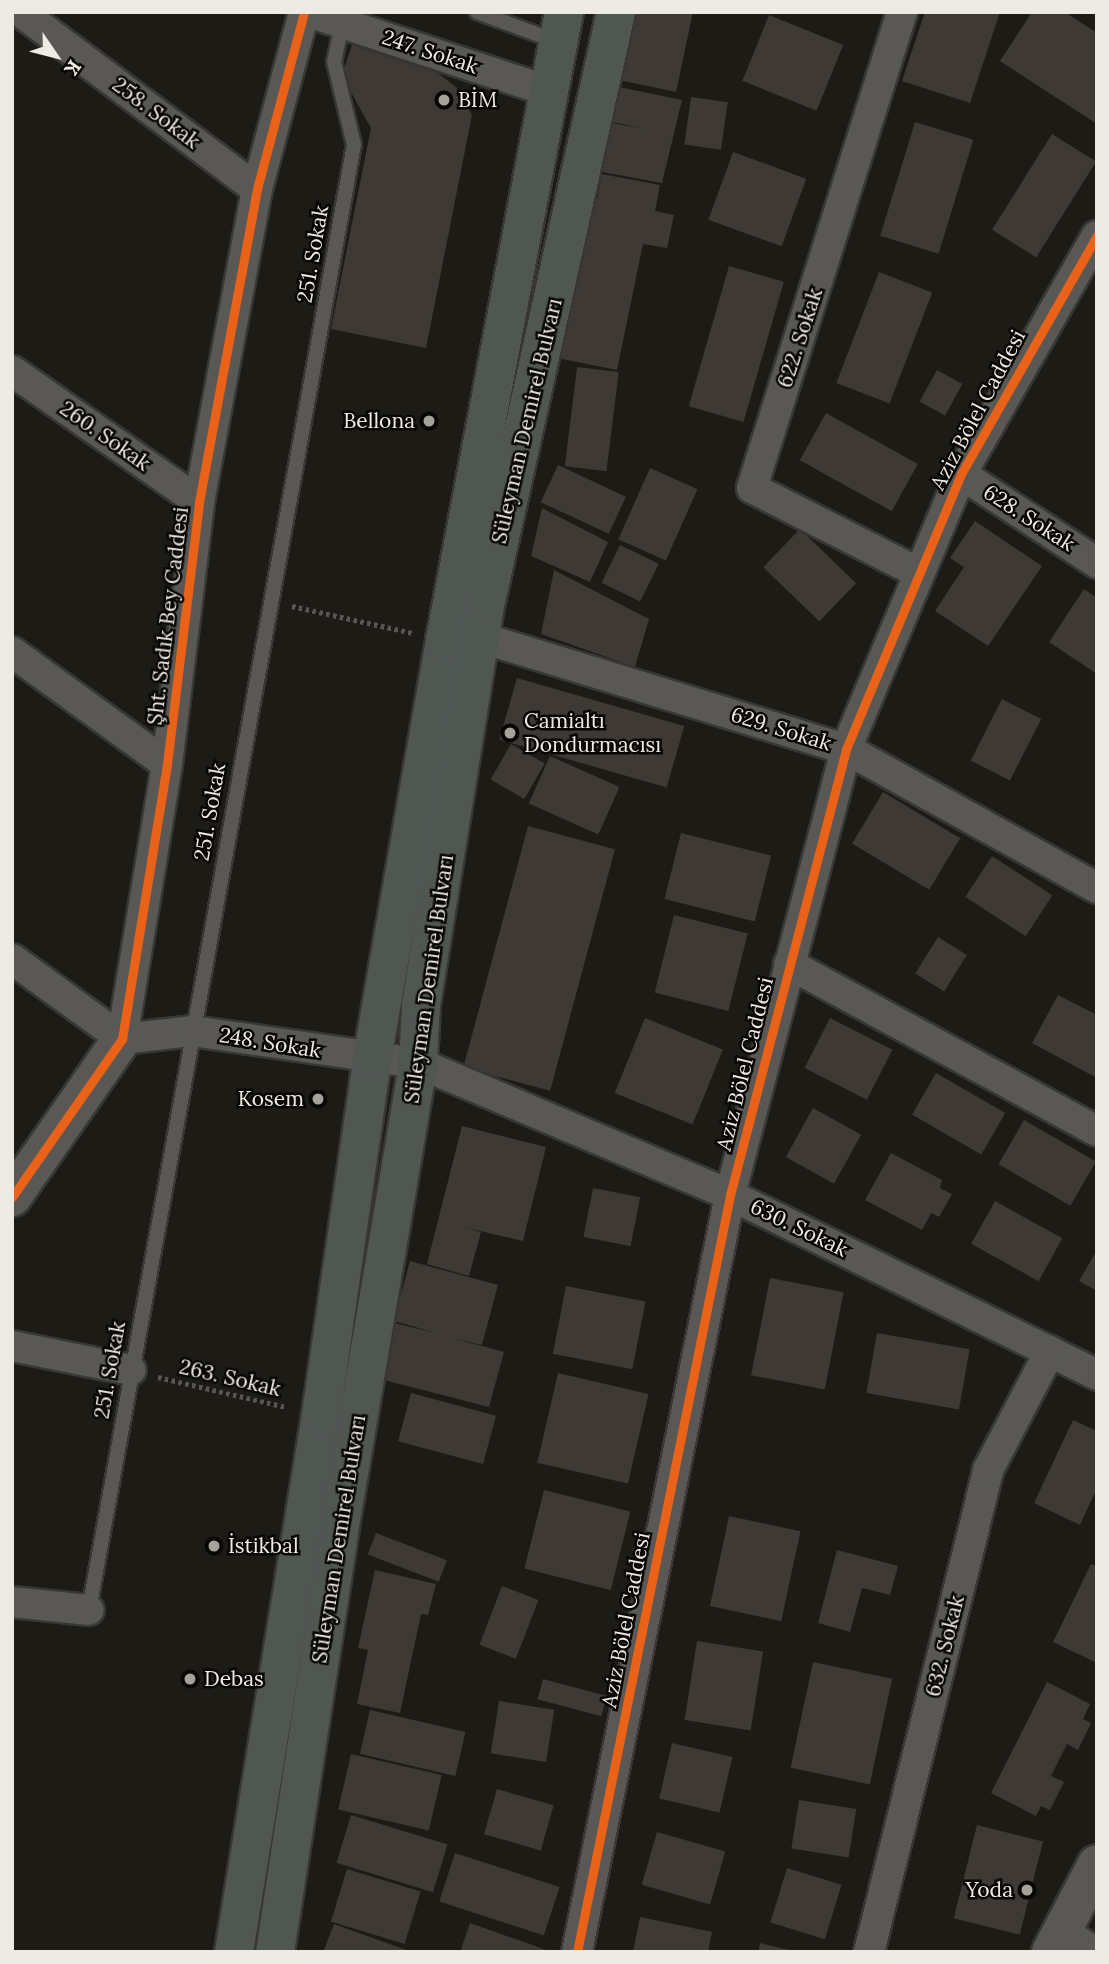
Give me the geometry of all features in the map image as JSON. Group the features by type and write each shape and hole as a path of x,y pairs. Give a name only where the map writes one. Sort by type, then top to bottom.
{"main road":[{"name":"Süleyman Demirel Bulvarı","path":"234,1952 321,1416 372,1059 463,639 616,12"},
{"name":"Süleyman Demirel Bulvarı","path":"275,1952 339,1532 418,1063 421,1005 463,639 562,27"}],"street":[{"name":"258. Sokak","path":"21,12 257,189"},
{"name":"Şht. Sadık Bey Caddesi","path":"12,1197 122,1040 167,764 199,502 257,189 306,12"},
{"name":"247. Sokak","path":"306,12 552,92"},
{"name":"622. Sokak","path":"902,12 752,488 917,572"},
{"name":"Aziz Bölel Caddesi","path":"577,1952 730,1195 846,749 917,572 961,474 1086,275 1097,236"},
{"name":"260. Sokak","path":"12,371 199,502"},
{"name":"628. Sokak","path":"961,474 1097,563"},
{"name":"629. Sokak","path":"463,639 846,749 1097,888"},
{"path":"12,652 167,764"},
{"path":"12,959 122,1040"},
{"path":"789,964 1097,1131"},
{"name":"248. Sokak","path":"122,1040 192,1031 372,1059 418,1063"},
{"name":"630. Sokak","path":"418,1063 730,1195 1097,1375"},
{"path":"12,1346 131,1370"},
{"name":"632. Sokak","path":"869,1952 988,1470 1050,1351"},
{"path":"12,1602 89,1611"},
{"path":"1095,1952 1055,1941 1097,1864"}],"lane":[{"path":"477,12 562,27"},
{"name":"251. Sokak","path":"89,1611 354,145 334,62 342,23"}],"path":[{"path":"270,601 463,639"}],"building":[{"path":"634,12 693,12 676,92 619,80"},
{"path":"925,12 1000,12 970,103 902,81"},
{"path":"1032,12 1065,12 1097,33 1097,124 1000,61"},
{"path":"769,15 843,45 817,111 742,81"},
{"path":"352,45 438,73 457,88 472,115 426,348 331,329 371,128 348,87 344,69"},
{"path":"619,87 682,100 662,183 591,170 600,121 645,129 612,122"},
{"path":"691,97 728,102 721,150 684,145"},
{"path":"915,122 973,140 939,254 880,236"},
{"path":"1052,134 1096,162 1036,257 992,230"},
{"path":"733,152 806,179 782,246 708,220"},
{"path":"602,174 660,185 655,211 674,215 667,248 643,244 617,370 557,358 589,198 597,200"},
{"path":"729,266 784,282 744,422 689,406"},
{"path":"879,272 932,292 890,404 836,383"},
{"path":"577,367 619,372 607,471 565,466"},
{"path":"937,370 962,384 945,416 920,401"},
{"path":"826,413 918,464 892,511 800,460"},
{"path":"558,465 626,497 609,534 541,502"},
{"path":"650,468 698,489 666,560 618,539"},
{"path":"542,508 608,542 590,582 531,556"},
{"path":"975,521 1042,566 988,646 935,611 964,567 950,558"},
{"path":"800,529 856,583 819,621 763,567"},
{"path":"620,545 659,564 640,602 602,583"},
{"path":"554,570 649,619 635,667 541,634"},
{"path":"1084,589 1097,598 1097,674 1049,642"},
{"path":"517,678 684,726 667,787 499,740"},
{"path":"1002,699 1041,719 1010,780 971,760"},
{"path":"511,744 545,764 524,799 490,780"},
{"path":"550,756 619,787 598,834 529,804"},
{"path":"883,792 960,838 929,890 852,843"},
{"path":"528,826 615,849 550,1091 463,1067"},
{"path":"681,833 771,855 755,921 665,899"},
{"path":"992,856 1052,895 1026,936 965,897"},
{"path":"674,915 748,933 728,1011 655,993"},
{"path":"938,937 967,955 944,991 915,973"},
{"path":"1058,995 1097,1015 1097,1078 1032,1043"},
{"path":"645,1018 723,1049 693,1125 615,1093"},
{"path":"830,1018 892,1050 867,1100 805,1068"},
{"path":"936,1073 1005,1113 981,1155 912,1115"},
{"path":"813,1108 861,1135 834,1184 786,1157"},
{"path":"1024,1120 1096,1162 1070,1206 998,1164"},
{"path":"462,1126 546,1147 523,1241 463,1227 481,1232 469,1276 427,1264"},
{"path":"891,1153 942,1180 940,1188 952,1194 939,1217 931,1213 922,1230 865,1200"},
{"path":"593,1188 640,1197 631,1246 583,1237"},
{"path":"995,1201 1062,1238 1039,1281 971,1244"},
{"path":"1097,1250 1097,1291 1079,1281"},
{"path":"410,1261 498,1285 482,1345 452,1338 504,1352 489,1407 380,1379 394,1323 436,1333 394,1321"},
{"path":"770,1278 844,1292 825,1389 751,1375"},
{"path":"566,1286 646,1301 632,1369 553,1354"},
{"path":"877,1333 970,1349 959,1409 866,1393"},
{"path":"558,1373 649,1394 628,1484 537,1463"},
{"path":"411,1393 496,1416 483,1464 398,1441"},
{"path":"1073,1420 1097,1431 1097,1488 1080,1525 1034,1503"},
{"path":"544,1490 630,1512 611,1590 524,1569"},
{"path":"729,1516 800,1531 781,1621 710,1606"},
{"path":"376,1533 447,1560 439,1582 368,1554"},
{"path":"837,1550 898,1566 890,1595 862,1588 850,1632 818,1623"},
{"path":"1091,1564 1097,1566 1097,1663 1053,1642"},
{"path":"375,1570 436,1584 428,1615 421,1614 400,1713 357,1704 368,1650 358,1648"},
{"path":"502,1586 538,1600 516,1659 479,1645"},
{"path":"697,1641 763,1651 751,1730 684,1720"},
{"path":"813,1662 892,1679 870,1784 791,1768"},
{"path":"543,1679 607,1696 601,1716 538,1699"},
{"path":"1047,1682 1090,1704 1083,1719 1091,1723 1078,1750 1067,1744 1051,1776 1064,1782 1050,1810 1041,1806 1036,1816 991,1793"},
{"path":"499,1701 554,1710 546,1762 491,1753"},
{"path":"370,1710 465,1732 455,1776 360,1754"},
{"path":"672,1743 732,1757 720,1812 659,1799"},
{"path":"351,1754 442,1775 429,1830 338,1810"},
{"path":"497,1789 554,1805 541,1850 484,1834"},
{"path":"799,1800 856,1809 849,1857 791,1848"},
{"path":"351,1815 448,1845 433,1892 336,1863"},
{"path":"977,1825 1043,1841 1020,1935 954,1918"},
{"path":"657,1832 725,1852 710,1904 642,1885"},
{"path":"455,1853 560,1887 544,1935 439,1902"},
{"path":"787,1868 842,1885 825,1939 770,1923"},
{"path":"347,1869 421,1892 405,1944 331,1922"},
{"path":"640,1917 712,1932 708,1952 633,1952"},
{"path":"470,1923 549,1951 549,1952 460,1952"},
{"path":"334,1924 409,1951 409,1952 323,1952"},
{"path":"760,1943 793,1951 793,1952 758,1952"}],"cycle path":[{"path":"12,1197 122,1039 167,764 199,502 257,189 304,12"},
{"path":"577,1952 730,1195 846,749 961,474 1097,236"}],"place":[{"name":"BİM","path":"444,100"},
{"name":"Bellona","path":"429,421"},
{"name":"Camialtı Dondurmacısı","path":"510,733"},
{"name":"Kosem","path":"318,1099"},
{"name":"İstikbal","path":"214,1546"},
{"name":"Debas","path":"190,1679"},
{"name":"Yoda","path":"1027,1890"}]}
